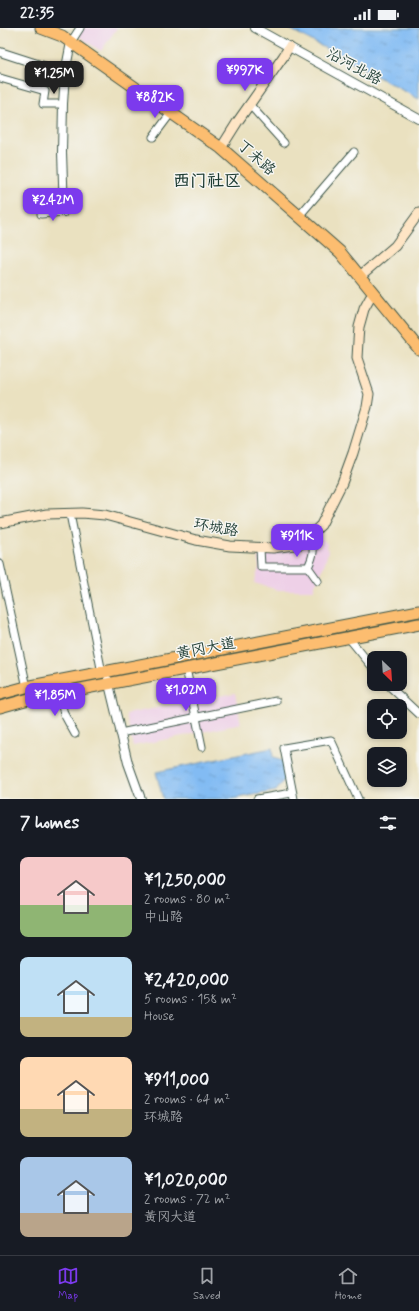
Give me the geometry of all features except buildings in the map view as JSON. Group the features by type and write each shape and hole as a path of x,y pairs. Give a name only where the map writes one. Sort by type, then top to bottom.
{"main road":[{"name":"丁未路","path":"41,28 62,36 221,148 340,252 419,349"},
{"path":"221,148 249,104 289,47"},
{"path":"360,276 395,246 419,213"},
{"name":"环城路","path":"0,523 47,514 82,513 105,515 196,540 230,546 260,548 290,547 301,544 321,525 342,483 367,407 369,394 357,358 358,341 359,327 364,309 374,294"},
{"name":"黄冈大道","path":"0,694 26,687 419,611"},
{"name":"黄冈大道","path":"0,707 29,699 419,624"}],"street":[{"path":"42,214 64,212 62,152 65,73 71,42 80,28"},
{"name":"沿河北路","path":"255,28 419,119"},
{"path":"0,52 65,73"},
{"path":"0,78 45,91 43,104 63,104"},
{"path":"249,104 284,143"},
{"path":"153,137 171,113"},
{"path":"299,216 354,152"},
{"path":"70,514 100,668"},
{"path":"308,567 314,556 312,542 309,538"},
{"path":"260,548 261,567 308,567"},
{"path":"0,564 26,683"},
{"path":"308,567 318,581"},
{"path":"343,634 352,642 367,660"},
{"path":"187,673 202,747"},
{"path":"108,680 128,763 141,799"},
{"path":"58,690 64,714 75,734"},
{"path":"394,691 419,714"},
{"path":"120,733 276,701"},
{"path":"257,799 293,796 284,748 331,740 358,799"}],"shaded area":[{"path":"82,28 117,28 101,51 77,35"},
{"path":"316,531 327,544 328,553 320,577 314,586 314,590 278,590 254,583 259,568 258,548 290,547"},
{"path":"235,693 241,724 133,746 126,714"}],"water":[{"path":"288,28 419,28 419,99 415,97"},
{"path":"272,748 273,758 283,761 286,778 276,791 231,799 163,799 156,772"}],"district":[{"name":"西门社区","path":"207,181"}]}
